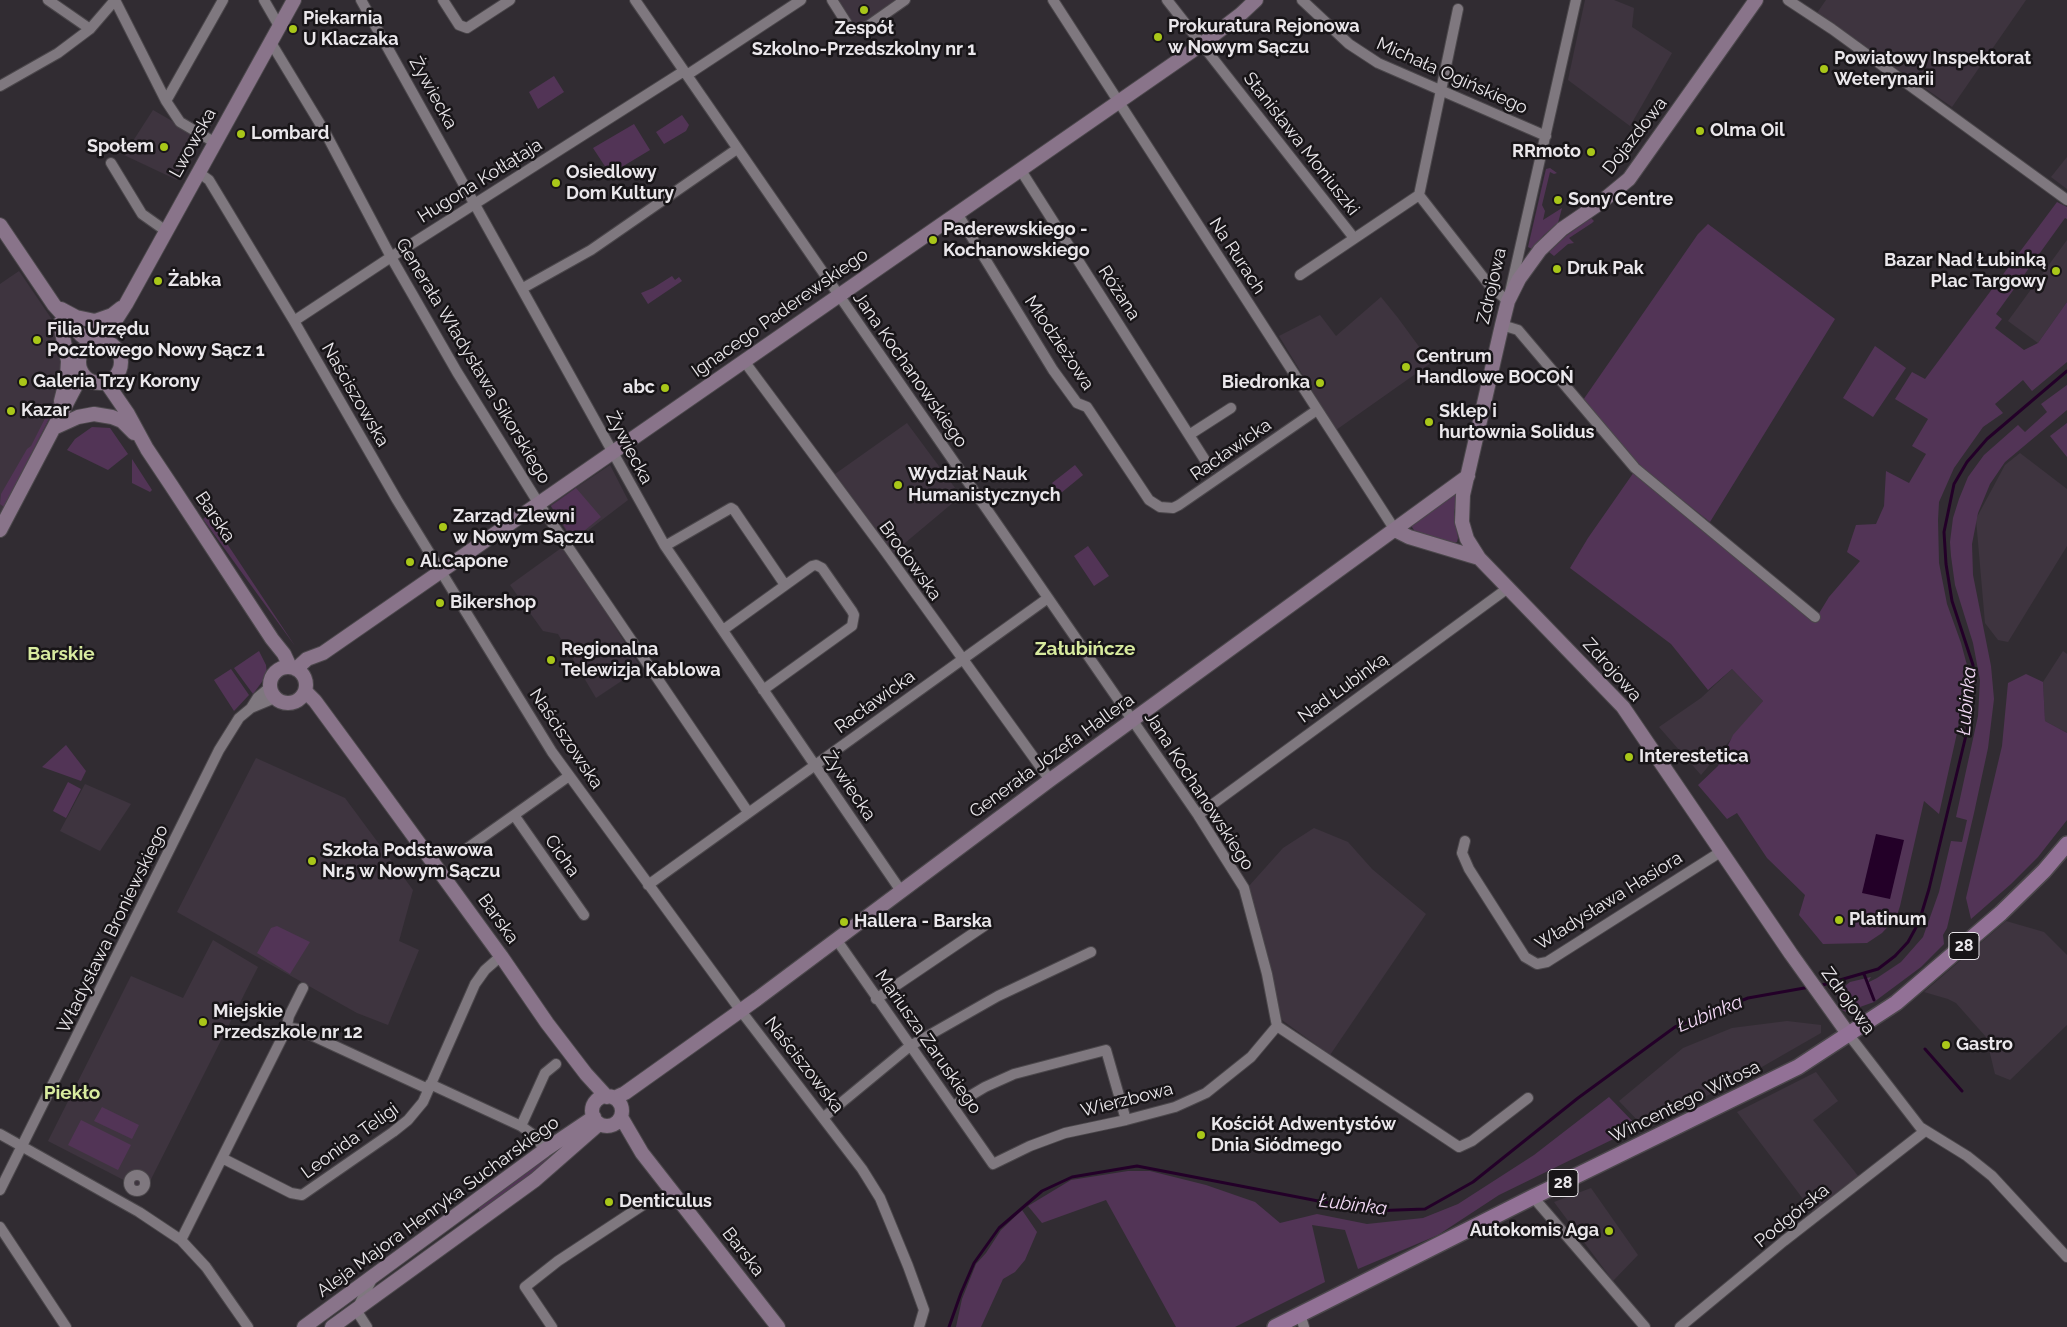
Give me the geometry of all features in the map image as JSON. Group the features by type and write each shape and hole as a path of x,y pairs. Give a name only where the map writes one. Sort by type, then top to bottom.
{"main road":[{"name":"Wincentego Witosa","path":"1275,1327 1302,1321 1532,1197 1798,1067 1849,1035 1896,1002 2001,913 2044,871 2067,844"}],"street":[{"path":"48,0 90,29"},
{"path":"0,86 58,53 90,29 115,0 166,101 180,122 214,142"},
{"path":"166,101 222,0"},
{"path":"264,0 279,26"},
{"name":"Lwowska","path":"91,344 126,304 294,0"},
{"name":"Żywiecka","path":"361,0 476,203 665,546 901,891"},
{"path":"443,0 459,25 467,28 510,0"},
{"name":"Jana Kochanowskiego","path":"635,0 1133,720 1198,815 1244,888 1277,1026"},
{"name":"Hugona Kołłątaja","path":"294,321 476,203 801,0"},
{"path":"832,0 851,30 865,28 905,0"},
{"name":"Na Rurach","path":"1053,0 1395,530"},
{"name":"Stanisława Moniuszki","path":"1167,0 1354,238"},
{"name":"Ignacego Paderewskiego","path":"288,669 323,653 539,504 957,212 1202,44 1256,0"},
{"name":"Michała Ogińskiego","path":"1302,0 1349,44 1378,63 1546,136"},
{"name":"Zdrojowa","path":"1576,0 1463,495 1462,522 1467,540 1479,558 1623,707 1832,1012 1912,1119 1925,1131 1967,1156 1992,1176 2067,1257"},
{"name":"Dojazdowa","path":"1508,301 1523,273 1545,246 1569,223 1600,203 1629,180 1756,0"},
{"path":"1788,0 1832,29 2067,200"},
{"path":"1300,276 1419,195 1458,9"},
{"name":"Generała Władysława Sikorskiego","path":"270,41 325,132 391,257 457,372 539,504 748,812"},
{"path":"523,288 591,250 737,149"},
{"path":"112,163 142,214 166,231"},
{"name":"Różana","path":"1020,169 1210,468"},
{"name":"Naściszowska","path":"198,172 209,180 294,321 397,500 552,752 741,1011 862,1169 880,1198 924,1310 919,1327"},
{"path":"1419,195 1490,286 1508,301"},
{"name":"Młodzieżowa","path":"957,212 1053,370 1077,403 1087,408 1149,500 1160,507"},
{"path":"2,232 54,305 91,344"},
{"path":"54,305 76,316 95,321 112,315 126,304"},
{"name":"Lwowska","path":"116,347 124,320 126,304"},
{"path":"54,305 60,323 68,362 67,377 56,426"},
{"path":"60,323 91,344 116,347 121,360 121,366 110,379 98,383 86,378 78,363 91,344"},
{"path":"1502,325 1518,330 1635,468 1815,617"},
{"name":"Brodowska","path":"744,361 1050,780"},
{"path":"0,530 56,426 86,378"},
{"name":"Barska","path":"110,379 124,392 128,414 147,449 272,639 284,654 288,669"},
{"path":"1189,435 1231,408"},
{"name":"Racławicka","path":"1160,507 1173,508 1179,505 1317,410"},
{"path":"56,426 78,417 94,414 112,417 122,421 147,449"},
{"name":"Generała Józefa Hallera","path":"608,1111 625,1094 741,1011 1050,780 1468,476"},
{"path":"665,546 730,508 734,510 786,585"},
{"path":"1395,530 1409,537 1479,558"},
{"path":"723,630 812,566 819,565 852,611 852,626 763,690"},
{"name":"Nad Łubinką","path":"1198,815 1508,588"},
{"name":"Racławicka","path":"648,885 814,764 1048,598"},
{"name":"Ignacego Paderewskiego","path":"302,691 323,653"},
{"path":"288,669 300,672 302,691 286,703 272,693 272,677 288,669"},
{"name":"Barska","path":"302,691 315,701 501,956 547,1023 586,1074 608,1111 778,1327"},
{"name":"Władysława Broniewskiego","path":"0,1190 219,750 238,718 251,708 258,697 272,693"},
{"path":"462,852 569,776"},
{"name":"Cicha","path":"514,815 584,915"},
{"name":"Władysława Hasiora","path":"1465,841 1462,853 1469,869 1525,957 1537,964 1547,962 1722,851"},
{"path":"876,999 984,926"},
{"name":"Mariusza Zaruskiego","path":"836,939 876,999 993,1164"},
{"path":"824,1117 910,1046 998,996 1091,952"},
{"name":"Leonida Teligi","path":"222,1158 291,1193 302,1195 408,1120 423,1102 475,984 485,970 501,956"},
{"path":"181,1240 286,1030 302,988"},
{"path":"1277,1026 1459,1147 1472,1141 1528,1098"},
{"name":"Wierzbowa","path":"993,1164 1030,1146 1065,1133 1175,1107 1206,1092 1251,1057 1277,1026"},
{"path":"286,1030 290,1028 298,1029 521,1126 535,1136 545,1150"},
{"path":"953,1106 985,1087 1014,1074 1106,1050 1126,1120"},
{"path":"521,1126 545,1073 556,1064"},
{"name":"Aleja Majora Henryka Sucharskiego","path":"304,1327 545,1150 608,1111"},
{"name":"Aleja Majora Henryka Sucharskiego","path":"332,1327 535,1180 608,1111"},
{"name":"Podgórska","path":"1680,1327 1784,1241 1925,1131"},
{"path":"0,1134 129,1206 181,1240 206,1268 248,1327"},
{"path":"129,1206 137,1191"},
{"path":"1532,1197 1646,1327"},
{"path":"552,1327 525,1287 558,1261 643,1205"},
{"path":"0,1228 66,1327"},
{"path":"356,1310 373,1277"},
{"path":"329,1309 356,1310"},
{"path":"356,1310 367,1327"}],"shaded area":[{"name":"Zespół Szkolno-Przedszkolny nr 1","path":"836,0 899,0 865,24 855,25"},
{"path":"1585,0 1614,0 1634,8 1632,27 1672,53 1630,126 1568,80"},
{"path":"1826,0 2026,0 1952,107 1817,13"},
{"path":"554,76 564,92 538,109 529,92"},
{"name":"Społem","path":"153,110 200,137 177,180 124,155"},
{"path":"682,115 689,125 686,131 664,144 656,132"},
{"path":"634,124 650,150 610,174 593,148"},
{"path":"2067,157 2067,189 2051,177"},
{"path":"1550,168 1557,173 1550,172 1542,205 1545,211 1543,220 1562,208 1558,223 1532,249 1528,247 1546,169"},
{"path":"2057,202 2067,207 2067,219 2065,218 1996,314 2002,319 1995,328 2024,350 2038,343 2067,302 2067,362 2032,391 2023,380 1995,404 2003,413 1983,427 1954,468 1939,502 1939,563 1947,604 1968,669 1957,733 1939,814 1924,801 1896,918 1882,933 1867,943 1823,944 1799,915 1805,895 1767,858 1737,813 1727,819 1698,785 1718,766 1733,735 1763,701 1732,669 1708,690 1671,644 1570,568 1588,538 1634,472 1818,615 1829,597 1860,561 1847,552 1856,525 1876,524 1884,506 1886,471 1909,483 1926,454 1912,446 1928,419 1895,399 1912,372 1925,379"},
{"path":"1591,218 1594,221 1592,223 1569,238 1574,243 1568,244 1554,256 1549,252 1566,236"},
{"path":"1708,224 1835,319 1710,522 1637,464 1581,403 1698,234"},
{"name":"Bazar Nad Łubinką Plac Targowy","path":"2067,240 2067,302 2038,343 2008,321"},
{"path":"19,271 55,324 66,357 62,395 0,518 0,284"},
{"path":"672,276 675,280 679,277 682,281 648,304 641,293"},
{"path":"1381,297 1431,363 1336,430 1279,336 1320,315 1336,336"},
{"path":"1875,346 1906,368 1873,417 1843,398"},
{"path":"2067,385 2067,410 2005,462 1990,484 1978,513 1972,544 1973,575 1991,666 1994,699 1988,748 1947,928 1943,935 1944,944 1921,967 1874,1002 1846,1012 1842,1010 1837,996 1839,991 1850,982 1871,977 1867,983 1877,978 1901,962 1923,937 1939,892 1951,841 1962,842 1967,820 1956,817 1978,716 1980,680 1973,643 1955,585 1951,556 1950,542 1953,518 1959,499 1968,477 1984,455 2018,425 2025,432 2047,412 2041,404"},
{"path":"58,393 60,397 4,507 0,504 1,494 27,449 31,446"},
{"name":"Wydział Nauk Humanistycznych","path":"907,423 961,496 893,553 835,474"},
{"path":"2067,423 2067,457 2050,436"},
{"path":"92,427 110,428 128,454 108,470 67,450 75,439"},
{"path":"2020,453 2067,489 2067,546 2008,642 1998,640 1985,623 1976,519 2005,465"},
{"path":"132,459 152,490 150,492 132,483"},
{"path":"610,465 628,500 573,542 550,505"},
{"path":"1075,465 1083,475 1061,493 1052,483"},
{"path":"576,488 601,517 573,540 551,506"},
{"path":"1455,493 1458,496 1454,512 1457,542 1454,543 1415,532 1412,523"},
{"path":"208,515 295,646 203,519"},
{"path":"564,546 641,668 596,698 558,634 543,631 510,585"},
{"path":"1088,546 1109,576 1094,586 1074,556"},
{"path":"259,651 266,665 267,675 253,694 234,668"},
{"path":"2063,651 2067,654 2067,733 2045,721 2043,682"},
{"path":"231,669 249,695 234,711 214,680"},
{"path":"1732,669 1763,701 1701,775 1659,727 1701,698"},
{"path":"2026,674 2043,682 2045,721 2067,733 2067,820 2038,857 1971,919 1966,898 2002,746 2008,683"},
{"path":"66,745 86,771 81,781 42,767"},
{"path":"256,758 345,798 413,890 399,941 419,950 388,1025 357,1013 177,912"},
{"path":"68,782 81,789 66,818 53,811"},
{"path":"85,784 131,804 100,851 60,831"},
{"path":"1314,828 1348,842 1372,869 1426,914 1330,1055 1282,1020 1249,886 1283,848"},
{"path":"1876,834 1904,840 1890,899 1862,893"},
{"path":"2006,921 2044,932 2067,955 2067,1025 2010,1080 1995,1074 1986,1037 1956,1003 1924,992"},
{"path":"277,926 310,942 290,974 257,953 271,928"},
{"path":"213,940 258,967 145,1191 48,1141 131,976 183,998"},
{"path":"1787,1021 1821,1025 1821,1033 1727,1087 1641,1124 1619,1101 1683,1048 1732,1028"},
{"path":"1816,1072 1838,1101 1813,1120 1859,1177 1813,1212 1737,1112"},
{"path":"1609,1097 1638,1127 1499,1195 1438,1235 1358,1269 1345,1230 1312,1225 1325,1282 1235,1327 1176,1327 1106,1200 1042,1223 1028,1206 1071,1180 1128,1171 1150,1171 1206,1185 1255,1202 1280,1223 1317,1214 1367,1224 1423,1218 1458,1204 1534,1155"},
{"path":"102,1107 139,1125 132,1139 94,1121"},
{"path":"81,1120 131,1145 118,1170 68,1145"},
{"path":"582,1135 482,1213 477,1207 552,1152"},
{"path":"1591,1188 1638,1255 1613,1281 1554,1202"},
{"path":"1022,1210 1037,1232 1025,1260 1015,1272 1003,1279 981,1327 956,1327 962,1299 976,1264 986,1253 1001,1230"}],"waterway":[{"name":"Łubinka","path":"1819,986 1878,969 1895,956 1908,942 1919,922 1929,889 1967,731 1973,665 1952,601 1946,564 1944,532 1954,484 1967,462 1987,439 2067,371"},
{"path":"1864,974 1874,1000"},
{"name":"Łubinka","path":"949,1327 974,1263 999,1228 1042,1191 1072,1177 1137,1166 1370,1211 1425,1209 1473,1182 1578,1098 1675,1027 1748,998 1810,987"},
{"path":"1925,1049 1962,1091"}],"place":[{"name":"Zespół Szkolno-Przedszkolny nr 1","path":"864,10"},
{"name":"Piekarnia U Klaczaka","path":"293,29"},
{"name":"Prokuratura Rejonowa w Nowym Sączu","path":"1158,37"},
{"name":"Powiatowy Inspektorat Weterynarii","path":"1824,69"},
{"name":"Olma Oil","path":"1700,131"},
{"name":"Lombard","path":"241,134"},
{"name":"Społem","path":"164,147"},
{"name":"RRmoto","path":"1591,152"},
{"name":"Osiedlowy Dom Kultury","path":"556,183"},
{"name":"Sony Centre","path":"1558,200"},
{"name":"Paderewskiego - Kochanowskiego","path":"933,240"},
{"name":"Druk Pak","path":"1557,269"},
{"name":"Bazar Nad Łubinką Plac Targowy","path":"2056,271"},
{"name":"Żabka","path":"158,281"},
{"name":"Filia Urzędu Pocztowego Nowy Sącz 1","path":"37,340"},
{"name":"Centrum Handlowe BOCOŃ","path":"1406,367"},
{"name":"Galeria Trzy Korony","path":"23,382"},
{"name":"Biedronka","path":"1320,383"},
{"name":"abc","path":"665,388"},
{"name":"Kazar","path":"11,411"},
{"name":"Sklep i hurtownia Solidus","path":"1429,422"},
{"name":"Wydział Nauk Humanistycznych","path":"898,485"},
{"name":"Zarząd Zlewni w Nowym Sączu","path":"443,527"},
{"name":"Al.Capone","path":"410,562"},
{"name":"Bikershop","path":"440,603"},
{"name":"Regionalna Telewizja Kablowa","path":"551,660"},
{"name":"Interestetica","path":"1629,757"},
{"name":"Szkoła Podstawowa Nr.5 w Nowym Sączu","path":"312,861"},
{"name":"Platinum","path":"1839,920"},
{"name":"Hallera - Barska","path":"844,922"},
{"name":"Miejskie Przedszkole nr 12","path":"203,1022"},
{"name":"Gastro","path":"1946,1045"},
{"name":"Kościół Adwentystów Dnia Siódmego","path":"1201,1135"},
{"name":"Denticulus","path":"609,1202"},
{"name":"Autokomis Aga","path":"1609,1231"}],"district":[{"name":"Załubińcze","path":"1085,649"},
{"name":"Barskie","path":"61,654"},
{"name":"Piekło","path":"72,1093"}]}
